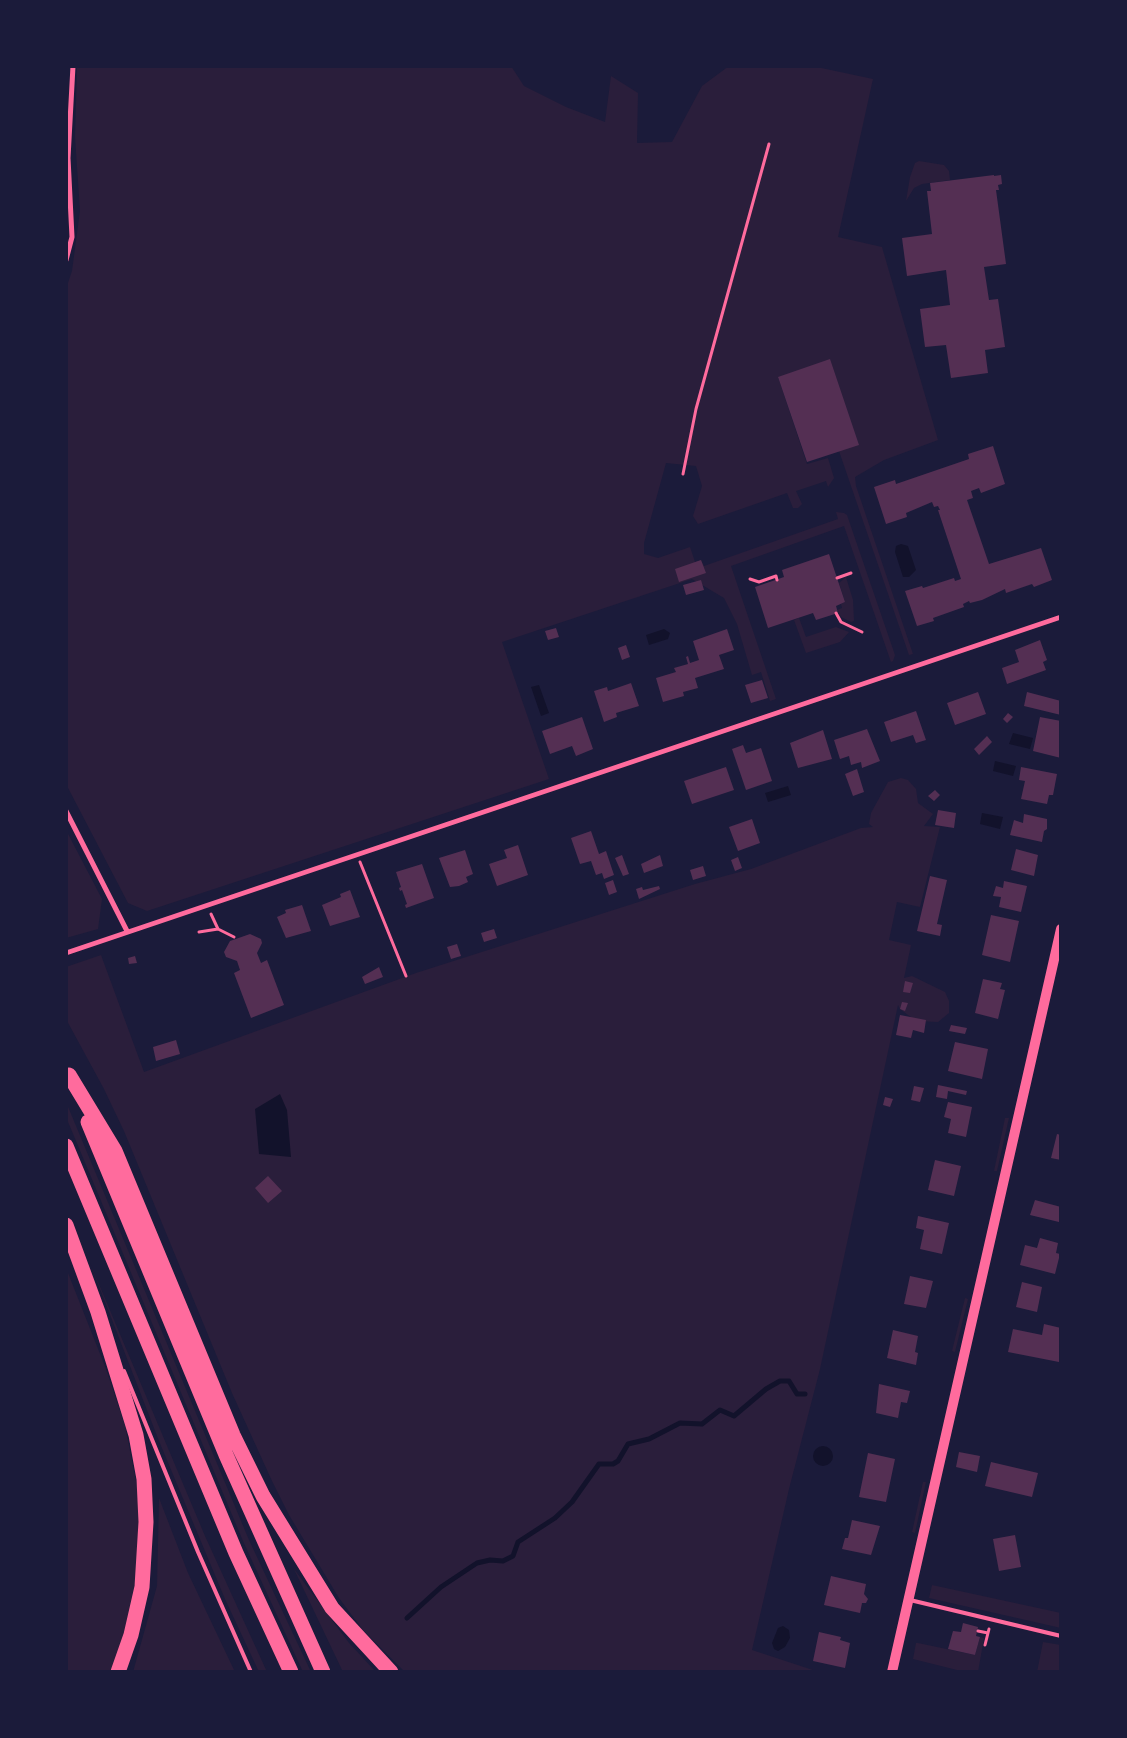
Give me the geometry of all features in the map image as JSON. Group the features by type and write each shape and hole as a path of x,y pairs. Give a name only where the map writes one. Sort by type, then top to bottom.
{"highway":[{"path":"68,1072 226,1455 323,1672"},
{"path":"68,1072 115,1151 233,1435 262,1496 332,1608 391,1672"},
{"path":"66,1146 236,1553 291,1672"},
{"path":"66,1225 98,1312 136,1435 144,1478 146,1542 142,1587 131,1635 118,1672"}],"main road":[{"path":"892,1672 1061,929"}],"street":[{"path":"66,260 72,237 68,158 73,66"},
{"path":"66,953 206,904 1061,617"},
{"path":"66,811 128,931"}],"lane":[{"path":"98,1312 198,1552 251,1672"},
{"path":"908,1600 1061,1636"}],"path":[{"path":"683,474 696,408 769,144"},
{"path":"837,578 851,573"},
{"path":"750,579 759,582 776,576 777,580"},
{"path":"836,613 841,622 862,632"},
{"path":"356,855 406,976"},
{"path":"206,904 218,929"},
{"path":"198,932 218,929 234,937"},
{"path":"985,1645 991,1620"},
{"path":"978,1631 988,1633"}],"shaded area":[{"path":"77,66 511,66 524,86 566,107 605,122 611,76 638,93 637,143 672,142 702,86 729,66 812,66 873,79 838,237 882,247 938,440 884,460 855,477 856,486 913,654 909,655 839,451 778,377 807,464 828,458 834,478 828,487 826,481 796,491 802,504 798,508 793,508 787,493 698,524 693,516 702,486 696,466 666,463 644,543 644,554 658,558 690,547 695,562 701,560 704,566 838,519 836,512 844,513 847,515 895,655 893,661 891,662 844,526 731,566 776,699 770,701 761,672 752,675 737,624 724,598 692,579 502,642 549,779 147,911 128,903 66,784 66,289 72,271 80,211 75,137"},
{"path":"919,161 944,165 949,171 950,180 922,184 914,188 906,201 910,177 915,163"},
{"path":"901,544 908,546 916,570 909,577 903,577 895,552 896,546"},
{"path":"846,577 853,600 854,621 851,622 841,617 837,610 842,608 841,604 845,602 839,583"},
{"path":"799,618 806,637 836,627 849,632 840,642 806,653 794,620"},
{"path":"664,629 670,633 668,639 649,645 646,635"},
{"path":"539,685 549,713 541,716 531,687"},
{"path":"1013,733 1033,738 1030,749 1009,744"},
{"path":"995,761 1016,766 1013,776 993,771"},
{"path":"901,778 908,780 916,789 918,803 933,814 924,826 940,827 920,907 897,902 889,940 911,945 904,978 912,976 945,992 949,1001 949,1013 938,1022 916,1021 900,1009 898,1005 820,1369 789,1489 752,1650 819,1672 405,1672 363,1630 339,1598 289,1515 272,1481 232,1393 124,1131 104,1089 66,1019 66,967 101,955 144,1072 416,973 695,884 751,869 861,828 873,827 869,824 871,813 888,782"},
{"path":"788,786 791,795 768,802 765,793"},
{"path":"982,813 1003,817 1000,829 980,824"},
{"path":"66,830 102,899 98,929 66,938"},
{"path":"280,1094 287,1110 291,1157 259,1154 255,1109"},
{"path":"66,1102 249,1540 311,1672 303,1672 243,1541 66,1117"},
{"path":"1005,1118 1009,1118 997,1171 994,1171"},
{"path":"90,1263 205,1536 267,1672 259,1672 225,1599 159,1441"},
{"path":"66,1268 106,1369 125,1426 137,1486 139,1513 136,1578 124,1632 110,1672 66,1672"},
{"path":"965,1298 968,1299 955,1352 952,1351"},
{"path":"819,1446 827,1446 833,1452 833,1460 827,1466 819,1466 813,1460 813,1452"},
{"path":"923,1482 926,1482 915,1533 912,1532"},
{"path":"159,1498 188,1573 235,1672 133,1672 157,1586"},
{"path":"294,1569 349,1643 376,1672 343,1672"},
{"path":"932,1585 1061,1613 1061,1628 929,1598"},
{"path":"783,1626 789,1630 790,1638 785,1647 778,1651 774,1649 772,1643 778,1628"},
{"path":"980,1637 984,1638 978,1672 965,1672 913,1659 916,1643 975,1655"},
{"path":"1043,1642 1061,1645 1061,1672 1037,1672"}],"building":[{"path":"1001,175 1002,184 998,185 999,190 996,190 1006,264 984,267 989,300 998,299 1005,347 985,350 988,373 951,378 946,345 925,347 920,309 950,305 946,270 907,276 902,238 932,234 927,191 931,191 930,183"},
{"path":"830,359 859,445 807,462 778,377"},
{"path":"993,446 1005,484 981,493 979,488 971,491 973,498 967,500 989,564 1041,548 1052,580 1034,587 1032,584 1006,593 1005,589 982,600 970,603 969,601 963,604 964,607 933,618 934,621 917,626 905,591 922,586 923,588 954,578 955,581 961,579 938,510 940,510 938,506 934,507 932,502 906,513 907,517 886,524 874,487 895,480 896,484 969,459 968,454"},
{"path":"829,554 845,602 836,606 838,613 816,620 813,613 768,628 755,587 784,577 782,570"},
{"path":"701,560 706,573 679,582 675,569"},
{"path":"701,580 704,590 686,595 683,585"},
{"path":"556,628 559,637 548,640 545,631"},
{"path":"727,629 734,650 719,655 724,669 695,678 698,688 683,692 684,696 663,702 656,678 676,672 674,668 688,664 686,657 688,656 690,663 699,660 693,641"},
{"path":"1040,640 1047,660 1043,662 1046,670 1007,684 1002,668 1019,662 1015,650"},
{"path":"626,645 630,657 622,660 618,648"},
{"path":"762,680 768,698 751,703 745,685"},
{"path":"631,683 639,706 616,713 617,717 604,722 594,691 607,687 608,691"},
{"path":"978,692 986,714 955,725 947,703"},
{"path":"1027,692 1061,701 1061,715 1024,706"},
{"path":"916,711 926,740 916,743 913,735 891,742 884,722"},
{"path":"1008,713 1013,717 1007,723 1003,719"},
{"path":"582,717 593,749 576,756 572,746 550,754 542,731"},
{"path":"1040,717 1061,721 1061,758 1033,751"},
{"path":"867,729 880,761 862,768 861,762 851,765 849,756 840,759 834,740"},
{"path":"823,730 832,759 798,768 790,743"},
{"path":"987,736 992,742 979,755 974,749"},
{"path":"743,745 746,753 761,748 772,781 746,790 732,749"},
{"path":"726,767 734,790 692,804 684,781"},
{"path":"1021,767 1057,774 1053,795 1049,795 1047,804 1021,799 1025,781 1019,780"},
{"path":"857,769 864,792 853,796 845,774"},
{"path":"935,790 940,795 934,801 928,796"},
{"path":"938,810 956,813 954,828 935,825"},
{"path":"1024,814 1047,819 1047,829 1044,831 1042,842 1010,835 1014,820 1023,823"},
{"path":"752,819 760,843 738,851 729,827"},
{"path":"591,831 599,854 606,851 614,875 604,879 602,873 596,875 591,861 580,864 571,838"},
{"path":"518,845 528,875 497,886 489,864 507,858 504,850"},
{"path":"1016,849 1038,855 1034,876 1011,870"},
{"path":"465,850 473,874 466,877 468,882 450,887 439,858"},
{"path":"622,855 629,874 623,876 615,858"},
{"path":"660,855 663,866 644,873 641,864"},
{"path":"738,857 742,868 735,871 731,860"},
{"path":"422,864 434,898 406,908 405,905 407,904 402,890 400,891 399,888 401,887 396,872"},
{"path":"703,866 706,876 693,880 690,870"},
{"path":"930,876 947,880 937,924 942,925 940,936 917,931"},
{"path":"613,880 617,892 609,895 605,883"},
{"path":"1004,881 1027,886 1021,912 999,907 1001,897 993,896 996,886 1003,888"},
{"path":"659,886 660,889 639,899 636,889 642,887 643,890"},
{"path":"350,890 360,917 330,926 322,905 341,897 340,894"},
{"path":"302,905 311,931 286,938 277,917 286,913 285,910"},
{"path":"991,915 1019,921 1010,962 982,955"},
{"path":"494,929 497,938 484,942 481,933"},
{"path":"250,934 261,939 262,943 257,953 261,963 267,960 284,1005 251,1018 234,973 240,970 237,961 226,957 224,952 230,941"},
{"path":"457,944 461,956 451,959 447,947"},
{"path":"135,956 137,963 129,964 128,958"},
{"path":"379,967 383,977 365,984 362,977"},
{"path":"983,979 1002,983 1000,989 1005,990 998,1019 975,1013"},
{"path":"905,981 913,983 910,993 903,992"},
{"path":"902,1002 908,1003 905,1011 900,1009"},
{"path":"900,1015 926,1020 924,1033 913,1030 911,1038 896,1035"},
{"path":"951,1025 967,1028 965,1034 949,1031"},
{"path":"176,1040 180,1054 156,1061 153,1047"},
{"path":"955,1042 988,1049 982,1079 948,1071"},
{"path":"938,1085 967,1091 966,1095 948,1091 947,1099 936,1097"},
{"path":"914,1086 924,1088 920,1102 911,1100"},
{"path":"885,1097 893,1099 890,1107 883,1105"},
{"path":"948,1102 972,1107 966,1137 948,1133 951,1119 944,1117"},
{"path":"1057,1134 1061,1135 1061,1160 1051,1158"},
{"path":"935,1160 961,1166 954,1196 928,1190"},
{"path":"268,1176 282,1191 268,1203 255,1188"},
{"path":"1035,1200 1061,1207 1059,1222 1030,1215"},
{"path":"918,1216 949,1223 942,1254 920,1249 924,1230 916,1228"},
{"path":"1040,1238 1058,1243 1056,1253 1060,1254 1055,1274 1020,1265 1025,1245 1037,1248"},
{"path":"910,1276 933,1281 926,1308 904,1304"},
{"path":"1022,1282 1042,1287 1037,1312 1016,1307"},
{"path":"1044,1324 1061,1328 1059,1362 1008,1352 1013,1329 1042,1335"},
{"path":"893,1330 918,1336 915,1352 918,1353 916,1365 887,1358"},
{"path":"879,1384 910,1391 907,1403 901,1402 898,1418 876,1413"},
{"path":"959,1452 980,1456 977,1472 956,1467"},
{"path":"868,1453 895,1459 886,1502 859,1497"},
{"path":"991,1462 1038,1473 1032,1497 985,1486"},
{"path":"852,1520 880,1526 871,1555 842,1549 845,1538 848,1538"},
{"path":"1015,1535 1021,1567 999,1571 993,1539"},
{"path":"831,1576 866,1584 864,1594 868,1599 866,1603 862,1603 860,1613 824,1605"},
{"path":"963,1623 978,1627 976,1636 980,1637 975,1655 948,1649 953,1631 961,1632"},
{"path":"819,1632 841,1637 840,1640 850,1643 845,1668 813,1661"}],"waterway":[{"path":"407,1618 441,1587 477,1563 490,1560 503,1561 513,1556 518,1542 555,1518 572,1502 599,1464 613,1464 618,1461 628,1444 649,1439 680,1423 702,1424 720,1410 734,1416 766,1389 780,1381 789,1381 797,1394 805,1394"}]}
